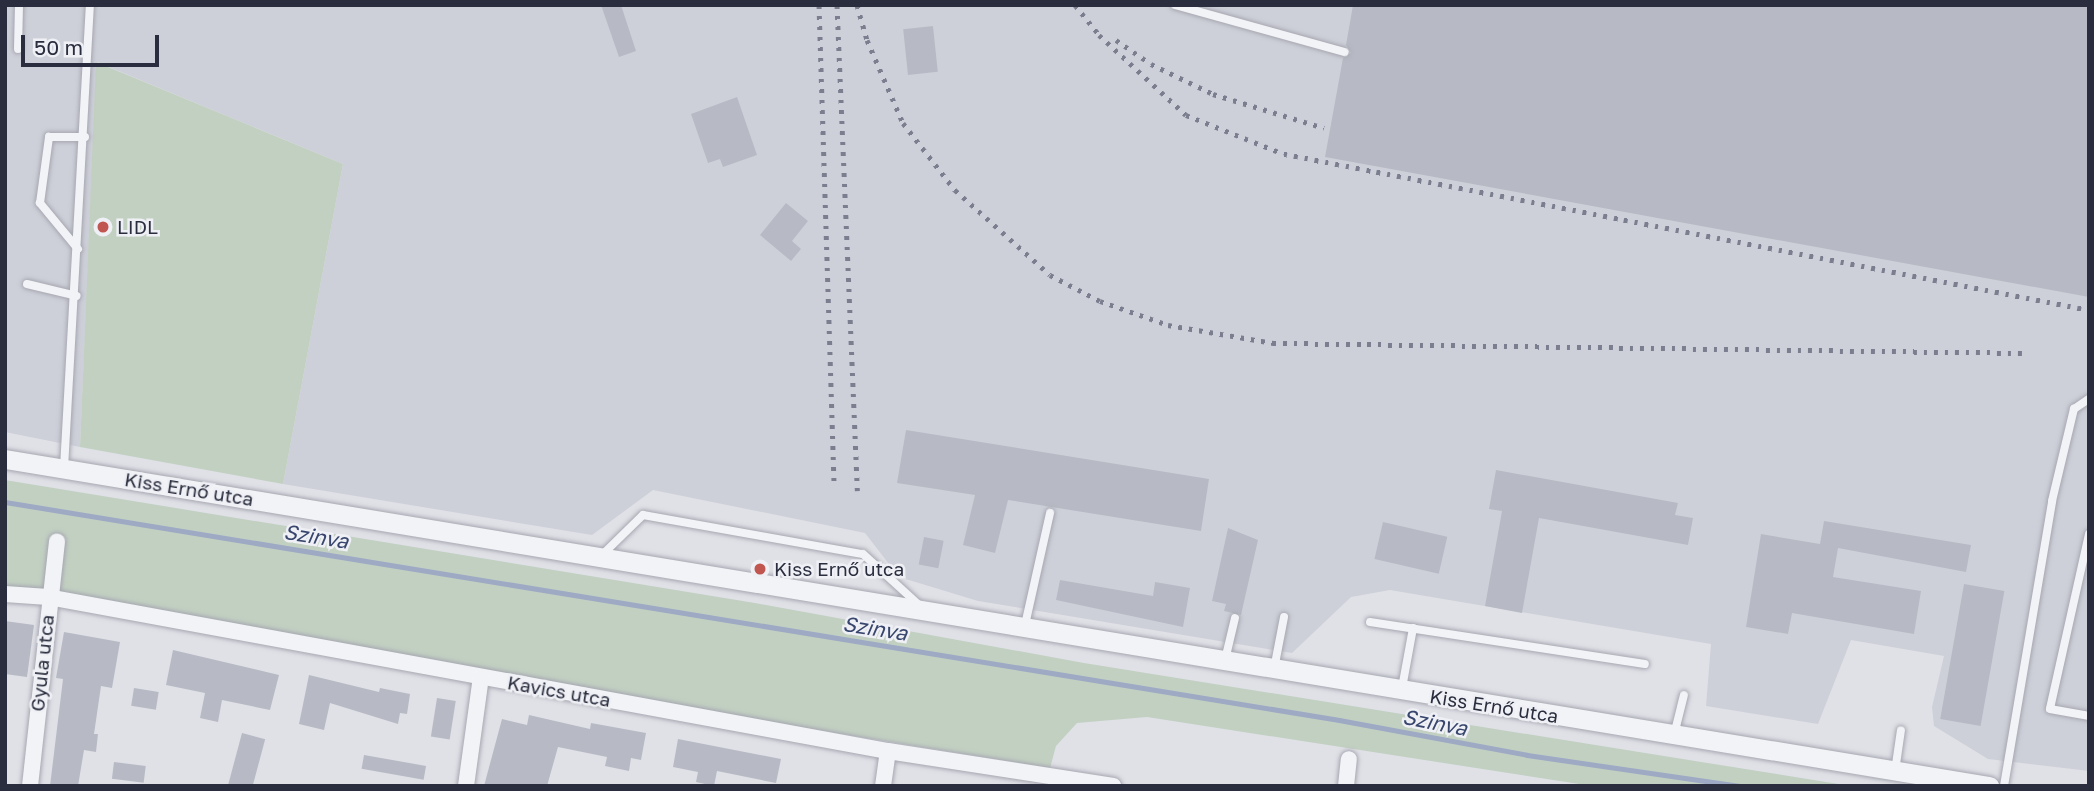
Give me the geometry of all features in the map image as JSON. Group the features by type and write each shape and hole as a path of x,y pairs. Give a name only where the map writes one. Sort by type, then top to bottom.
{"street":[{"name":"Kiss Ernő utca","path":"5,459 1989,786"},
{"name":"Gyula utca","path":"30,786 48,597 57,541"},
{"name":"Kavics utca","path":"5,594 48,597 888,751 1111,785"},
{"path":"466,786 481,677"},
{"path":"883,786 888,751"},
{"path":"1346,786 1349,759"}],"lane":[{"path":"18,49 19,5"},
{"path":"64,468 80,252 90,5"},
{"path":"1175,5 1345,52"},
{"path":"80,252 40,203 49,137 85,137"},
{"path":"27,284 77,296"},
{"path":"2004,786 2052,501 2074,409 2089,399"},
{"path":"1024,628 1050,513"},
{"path":"600,557 643,515 863,554 923,610"},
{"path":"2089,534 2050,709 2089,716"},
{"path":"1274,669 1284,617"},
{"path":"1225,660 1235,618"},
{"path":"1370,621 1645,664"},
{"path":"1401,690 1413,628"},
{"path":"1674,735 1684,695"},
{"path":"1895,771 1901,730"}],"shaded area":[{"path":"5,5 2089,5 2089,771 1988,759 1934,726 1932,707 1944,656 1851,640 1818,724 1706,706 1711,644 1390,590 1351,597 1292,653 978,601 899,577 865,533 653,490 592,535 283,484 343,164 97,62 80,447 5,432"}],"green space":[{"path":"96,62 343,164 283,484 80,447"},
{"path":"5,480 755,603 1084,663 1851,786 1592,786 1147,717 1077,723 1056,746 1050,768 799,727 5,586"}],"building":[{"path":"601,5 621,5 636,51 619,57"},
{"path":"1353,5 2089,5 2089,297 1325,157 1343,58 1351,53 1346,45"},
{"path":"933,26 938,72 908,75 903,29"},
{"path":"737,97 757,155 723,167 720,159 708,163 691,114"},
{"path":"786,203 808,221 792,241 801,249 791,261 760,235"},
{"path":"906,430 1209,479 1201,531 1008,500 995,553 963,545 975,495 897,483"},
{"path":"1496,470 1678,503 1675,515 1693,518 1688,545 1539,518 1522,613 1485,606 1502,511 1489,509"},
{"path":"1824,521 1971,545 1966,572 1838,548 1833,577 1921,591 1914,634 1792,613 1788,634 1746,627 1761,534 1820,544"},
{"path":"1383,522 1447,537 1439,574 1374,559"},
{"path":"1228,528 1258,540 1241,615 1224,611 1226,604 1212,601"},
{"path":"924,537 944,541 938,568 919,564"},
{"path":"1060,580 1153,596 1155,582 1190,588 1183,627 1056,600"},
{"path":"1964,584 2004,591 1981,726 1940,719"},
{"path":"5,621 34,625 27,677 5,674"},
{"path":"64,632 120,642 112,688 101,686 94,734 98,734 96,752 84,750 78,786 50,786 63,679 56,678"},
{"path":"173,650 279,675 270,710 222,700 218,722 200,718 205,693 166,685"},
{"path":"309,675 379,692 380,688 410,694 407,714 400,713 398,724 330,703 324,730 299,724"},
{"path":"134,688 159,692 156,710 131,706"},
{"path":"437,698 456,701 450,739 431,737"},
{"path":"529,715 590,729 591,723 646,733 641,760 631,758 629,771 605,766 607,757 558,747 547,786 484,786 502,719 527,725"},
{"path":"242,733 265,739 253,786 228,785"},
{"path":"678,739 781,759 776,783 717,771 714,786 696,782 698,772 673,767"},
{"path":"364,755 426,766 424,780 362,769"},
{"path":"114,762 146,766 144,783 112,779"}],"waterway":[{"name":"Szinva","path":"5,502 1339,720 1527,755 1740,786"}],"railway":[{"path":"819,5 834,486"},
{"path":"837,5 857,491"},
{"path":"857,5 867,40 903,123 955,190 1050,275 1100,301 1168,325 1273,343 2025,353"},
{"path":"1075,5 1099,35 1186,115 1284,154 2089,310"},
{"path":"1116,40 1151,64 1213,94 1324,128"}],"place":[{"name":"LIDL","path":"103,227"},
{"name":"Kiss Ernő utca","path":"760,569"}]}
